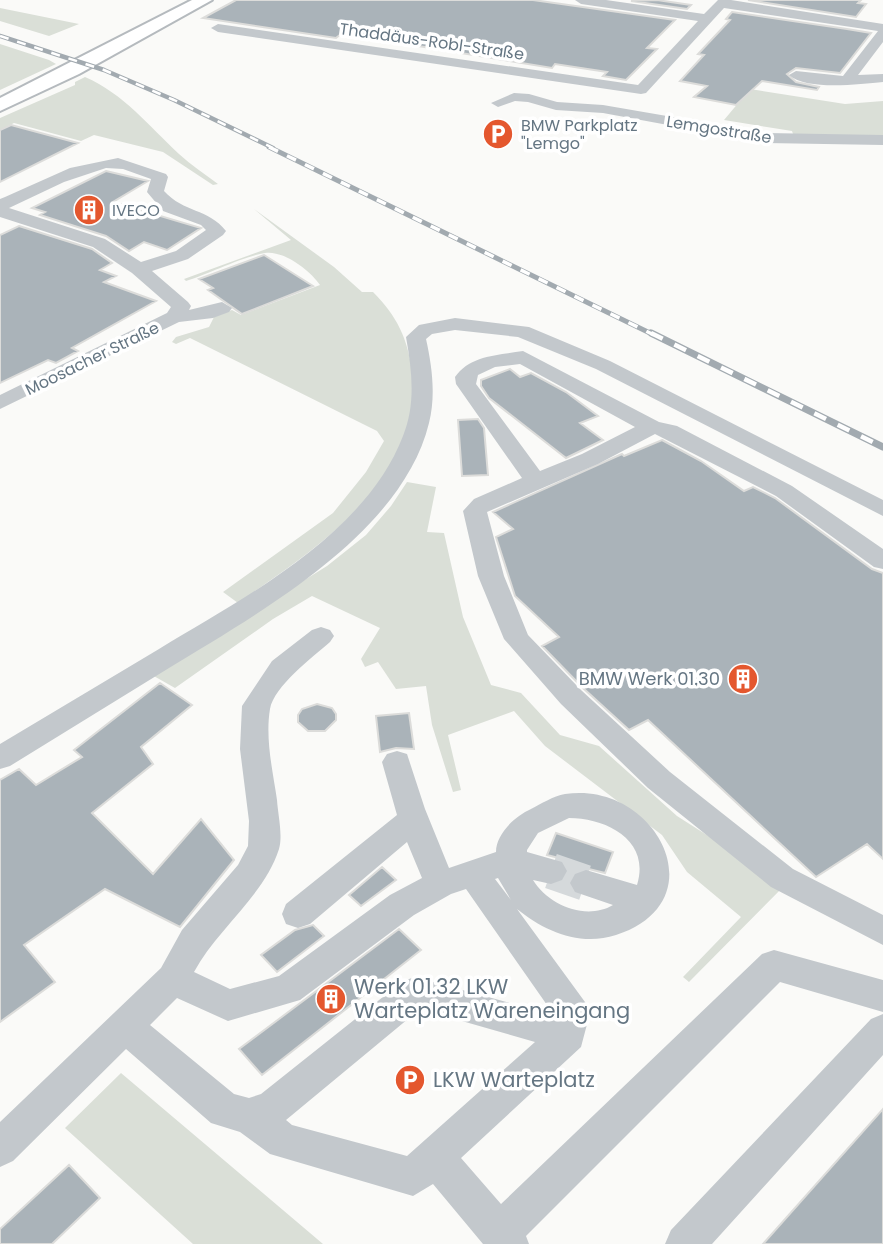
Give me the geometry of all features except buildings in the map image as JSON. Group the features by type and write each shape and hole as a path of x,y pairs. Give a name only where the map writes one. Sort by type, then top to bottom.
{"main road":[{"path":"0,104 73,70 204,0"}],"street":[{"path":"582,0 709,19 723,2 883,31 848,80"},
{"name":"Thaddäus-Robl-Straße","path":"218,28 640,90 709,19"},
{"path":"796,75 831,80 883,78"},
{"name":"Lemgostraße","path":"498,103 514,97 529,98 556,106 603,109 766,138 883,140"},
{"path":"0,208 31,190 102,164 118,163 160,177 155,192 169,207 207,221 217,231 182,255 139,269"},
{"path":"175,317 206,314 222,308"},
{"name":"Moosacher Straße","path":"0,402 175,317"},
{"path":"0,758 262,597 301,571 357,522 381,493 408,451 419,418 425,383 416,337 433,327 476,324 507,327 533,335 603,365 883,509"},
{"path":"536,481 466,384 465,377 471,371 489,362 523,357 652,427 669,430 784,491 883,561"},
{"path":"652,427 590,459 482,503 475,511 491,576 517,639 616,741 659,780 771,870 883,931"},
{"path":"0,1147 173,979 194,940 249,874 264,846 255,749 256,706 282,668 321,636"},
{"path":"397,762 402,794 456,878"},
{"path":"565,806 589,806 613,813 633,825 648,842 655,862 654,883 645,901 629,915 608,923 585,925 561,921 540,912 523,897 512,880 509,860 513,841 525,824 543,812 565,806"},
{"path":"298,914 415,818"},
{"path":"173,979 228,1005 288,989 402,905 456,878 509,860 551,871"},
{"path":"586,883 645,901"},
{"path":"435,1157 504,1239 774,965 883,996"},
{"path":"126,1026 225,1110 249,1116 272,1108 415,992 568,1035"}],"lane":[{"name":"Moosacher Straße","path":"0,208 99,243 139,269 181,306 175,317"},
{"path":"249,1116 283,1142 413,1177 568,1035 573,1013 456,878"},
{"path":"685,1244 883,1030"}],"shaded area":[{"path":"0,8 79,24 49,36 0,21"},
{"path":"0,44 49,60 56,64 0,90"},
{"path":"85,77 124,101 184,158 218,184 213,185 163,152 94,135 81,141 14,123 0,130 0,118 75,85 75,82"},
{"path":"750,89 845,104 883,101 883,136 793,134 792,131 724,120"},
{"path":"254,209 334,267 362,292 373,292 389,310 400,329 410,360 411,411 401,446 383,478 359,508 300,559 238,603 223,592 333,513 366,472 384,441 377,431 190,338 176,344 172,342 176,337 209,327 214,317 232,310 241,315 320,285 296,262 272,253 256,255 186,281 184,279 291,240"},
{"path":"407,482 436,487 427,532 444,533 463,617 491,685 521,693 560,735 599,746 677,816 785,885 689,982 683,977 741,917 687,872 662,835 545,746 514,711 448,735 461,790 453,792 432,725 426,686 396,689 378,662 365,667 361,659 380,628 312,596 273,619 175,688 152,675 327,566 366,535"},
{"path":"121,1073 323,1244 193,1244 65,1128"}],"tunnel":[{"path":"551,871 586,883"}],"railway":[{"path":"0,36 104,70 273,148"},
{"path":"269,147 654,335"},
{"path":"651,333 883,447"}],"place":[{"name":"BMW Parkplatz \"Lemgo\"","path":"498,134"},
{"name":"IVECO","path":"89,210"},
{"name":"BMW Werk 01.30","path":"743,679"},
{"name":"Werk 01.32 LKW Warteplatz Wareneingang","path":"331,999"},
{"name":"LKW Warteplatz","path":"410,1080"}]}
